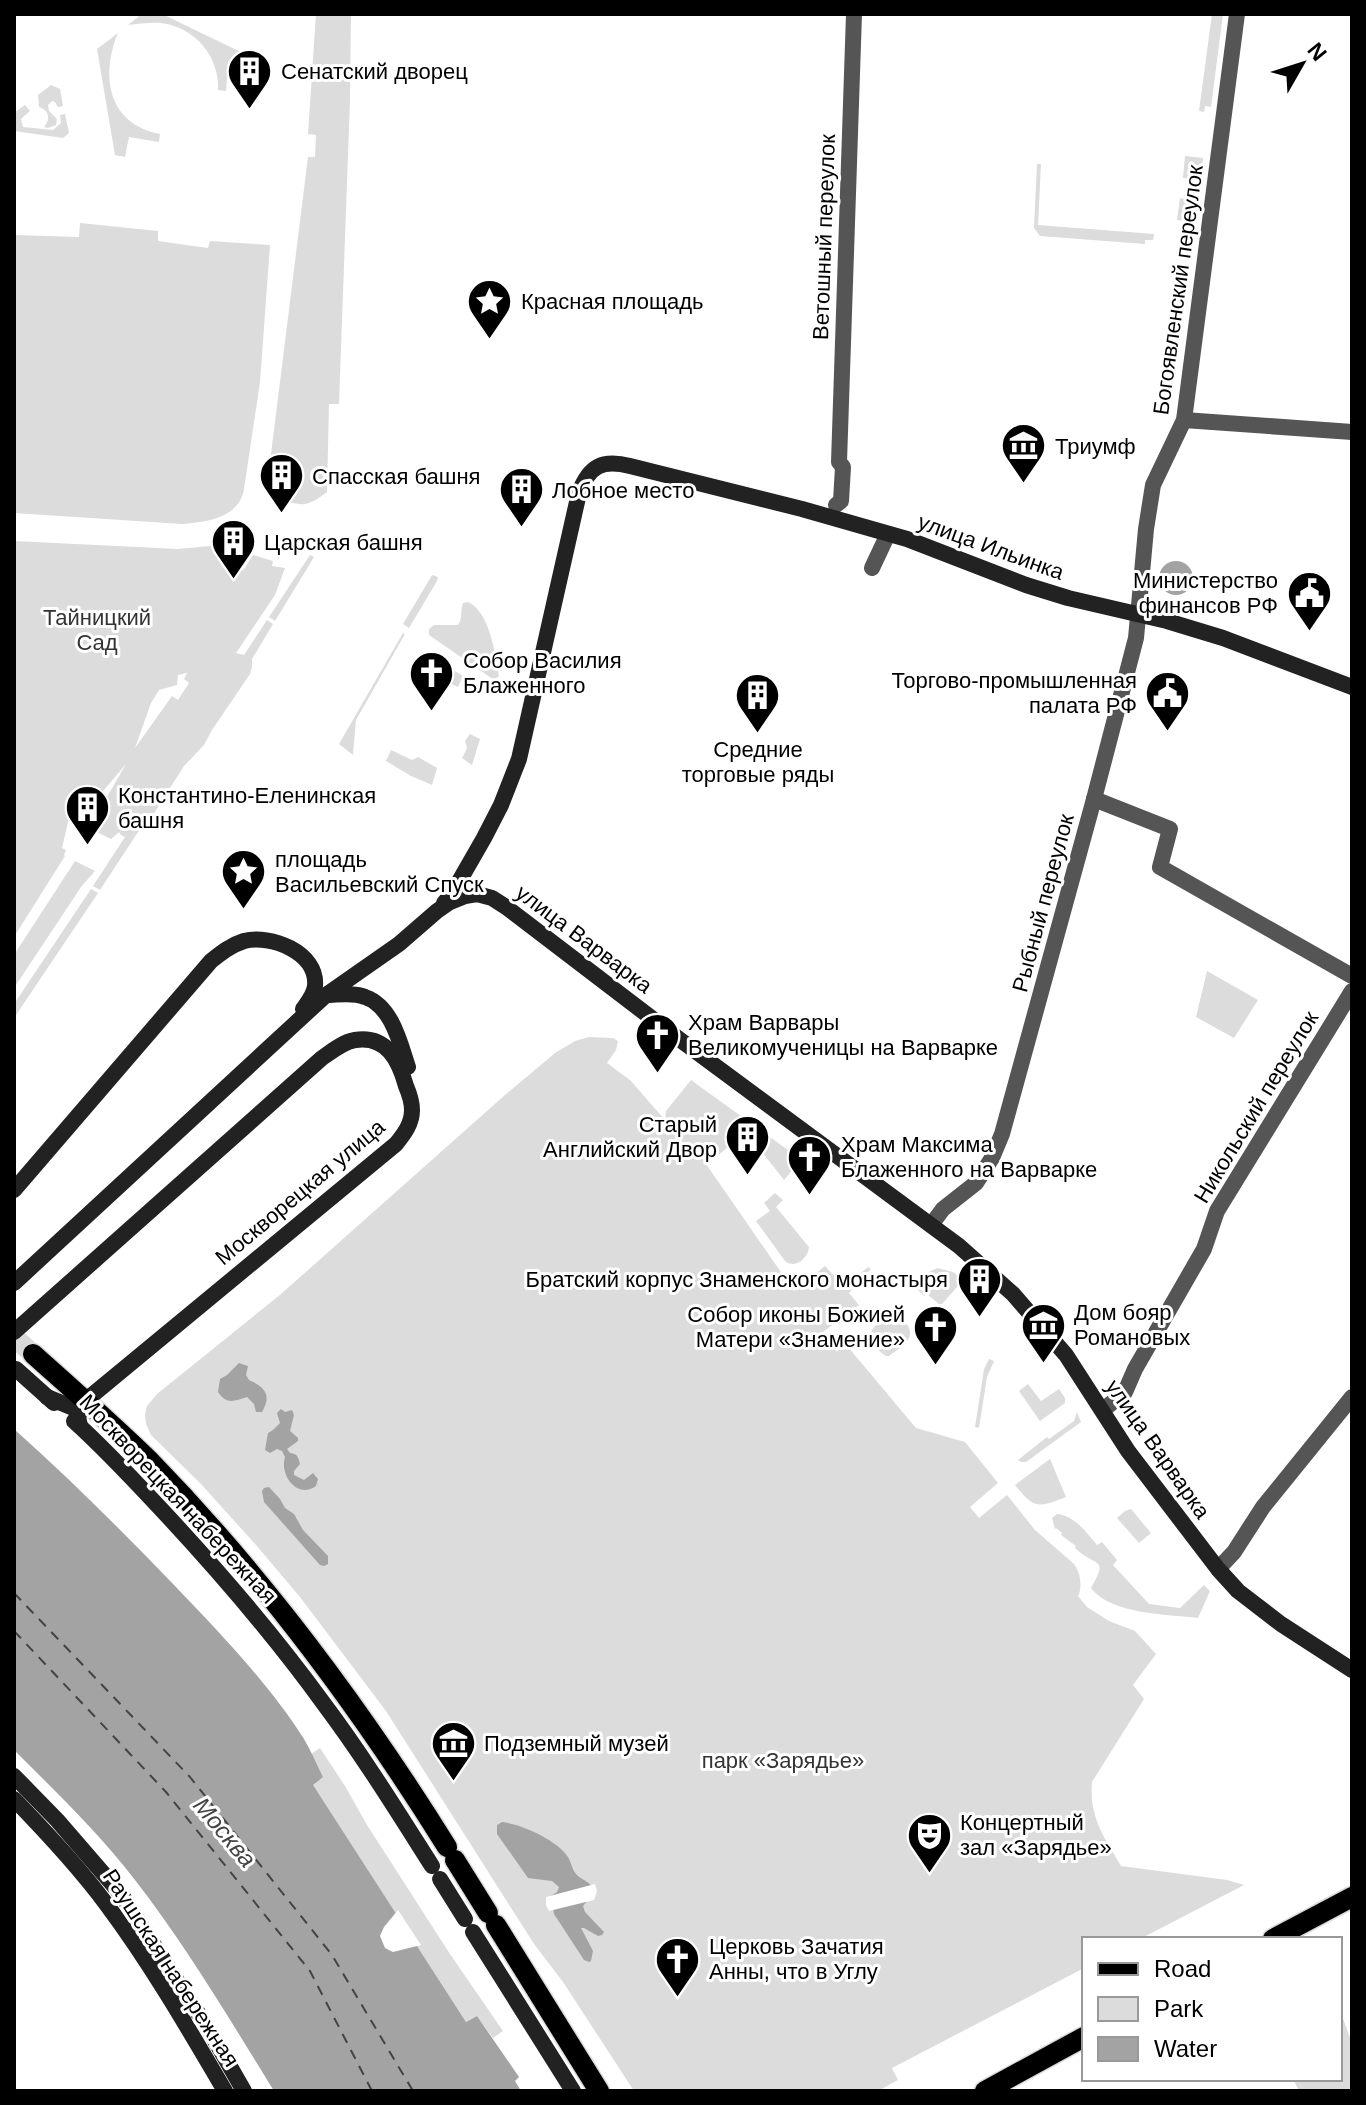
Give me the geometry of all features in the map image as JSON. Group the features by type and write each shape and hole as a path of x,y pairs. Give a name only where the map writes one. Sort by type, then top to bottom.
{"main road":[{"name":"Москворецкая набережная","path":"33,1354 153,1465 283,1611 381,1744 599,2091"},
{"path":"1277,1937 1352,1897"},
{"path":"985,2091 1082,2038"}],"street":[{"name":"Ветошный переулок","path":"836,512 832,500 834,467 839,462 854,14"},
{"name":"Богоявленский переулок","path":"1139,614 1153,485 1184,420 1237,14"},
{"path":"1184,420 1352,432"},
{"name":"улица Ильинка","path":"437,911 469,865 509,785 527,728 579,493 595,468 610,463 836,512 1026,585 1223,638 1352,687"},
{"path":"872,568 888,534"},
{"name":"Рыбный переулок","path":"931,1225 943,1209 976,1183 992,1158 1002,1134 1094,799 1136,638 1139,614"},
{"path":"1094,799 1170,829 1160,867 1352,976"},
{"name":"улица Варварка","path":"437,911 465,896 485,895 500,902 959,1246 1013,1294 1066,1355 1128,1451 1238,1591 1281,1624 1352,1670"},
{"path":"19,1279 326,995 399,944 437,911"},
{"path":"14,1190 211,961 227,949 244,941 262,940 292,949 305,960 314,978 314,991 291,1026"},
{"name":"Никольский переулок","path":"1103,1410 1125,1392 1204,1249 1217,1211 1352,991"},
{"name":"Москворецкая улица","path":"87,1406 401,1151 416,1132 421,1110 419,1096 389,1017 366,997 326,995"},
{"name":"Москворецкая улица","path":"14,1332 322,1058 343,1044 358,1040 377,1043 393,1055 399,1063 412,1110 407,1131 396,1144 87,1406"},
{"name":"Москворецкая набережная","path":"16,1369 120,1466 204,1554 265,1626 355,1747 573,2091"},
{"path":"47,1397 76,1409 87,1406"},
{"path":"1218,1569 1234,1552 1263,1507 1352,1397"},
{"path":"80,1426 78,1417 87,1406"},
{"name":"Раушская набережная","path":"14,1776 121,1894 209,2030 244,2091"},
{"name":"Раушская набережная","path":"14,1799 66,1854 108,1906 225,2091"}],"green space":[{"path":"142,14 162,14 247,55 247,62 228,61 226,91 218,90 215,66 195,37 173,26 157,23 128,25"},
{"path":"316,14 351,14 350,100 339,404 329,404 327,492 313,501 300,504 289,502 290,494 266,494 308,157 315,157 316,135 308,134"},
{"path":"1212,14 1223,14 1211,107 1205,106 1204,112 1199,111"},
{"path":"118,33 110,66 113,96 129,120 143,129 160,134 159,142 129,137 125,157 115,155 97,49"},
{"path":"51,85 60,89 63,106 58,107 52,101 48,105 49,111 57,119 56,125 48,128 44,127 48,115 39,107 38,95"},
{"path":"25,105 30,111 21,119 23,127 53,130 61,123 60,115 65,114 69,133 63,138 14,131 14,113"},
{"path":"1185,156 1203,158 1201,180 1183,178"},
{"path":"1037,164 1041,164 1038,225 1154,234 1153,240 1145,240 1145,244 1040,236 1034,228"},
{"path":"1180,198 1198,201 1195,222 1177,220"},
{"path":"80,223 158,231 158,241 208,248 210,241 270,245 260,382 244,489 236,506 220,517 182,524 14,513 14,235 79,237"},
{"name":"Тайницкий Сад","path":"250,526 249,534 254,534 243,571 253,555 273,561 272,566 285,568 275,595 236,653 244,655 267,620 273,624 252,659 250,674 204,745 184,766 100,890 93,886 125,837 119,832 111,839 89,828 126,764 80,823 69,818 62,848 66,850 65,856 14,937 14,541 178,549 210,546","holes":["187,673 184,679 189,683 178,700 172,696 135,748 151,703 159,690 177,685 178,675"]},
{"path":"310,555 314,557 275,621 269,617"},
{"path":"432,575 438,577 437,581 409,628 403,624"},
{"path":"468,602 482,615 490,634 499,676 494,680 429,635 429,629 434,625 458,625 463,603"},
{"path":"403,633 356,720 353,755 339,744"},
{"path":"429,655 463,676 458,687 449,683 447,677 438,673 430,676 421,669"},
{"path":"470,734 480,739 472,765 462,758 467,748 465,741"},
{"path":"391,750 412,760 418,757 437,768 432,785 386,761"},
{"path":"75,861 95,871 81,887 14,988 14,955"},
{"path":"91,889 98,893 14,1018 14,1004"},
{"path":"1207,971 1258,1000 1234,1038 1196,1017"},
{"name":"парк «Зарядье»","path":"589,1037 618,1041 607,1063 630,1080 665,1120 666,1111 691,1080 799,1158 784,1180 747,1133 706,1164 794,1291 825,1266 844,1287 868,1267 871,1269 849,1293 859,1305 823,1332 837,1352 842,1346 848,1347 916,1428 965,1442 998,1483 970,1507 979,1518 1007,1495 1035,1530 1074,1564 1080,1580 1078,1596 1087,1607 1109,1621 1135,1631 1156,1654 1133,1685 1144,1699 1092,1782 1095,1816 1121,1866 1244,1885 1144,1937 1082,1937 1082,1969 892,2068 898,2080 878,2091 634,2091 563,1982 534,1944 386,1711 300,1597 201,1484 151,1435 146,1424 147,1406 157,1394 281,1294 505,1095 555,1053"},
{"path":"775,1193 783,1200 776,1207 809,1247 800,1262 793,1264 785,1261 756,1221 770,1211 764,1203"},
{"path":"937,1268 953,1272 963,1280 942,1304 927,1294 924,1296 915,1285 925,1274"},
{"path":"893,1313 906,1324 910,1335 902,1347 886,1356 871,1342 870,1337 881,1320"},
{"path":"989,1359 994,1361 987,1377 979,1428 975,1427 984,1369"},
{"path":"1028,1384 1041,1401 1059,1389 1065,1403 1040,1421 1019,1391"},
{"path":"1077,1412 1081,1422 1026,1462 1018,1460 1074,1421"},
{"path":"1050,1459 1066,1497 1037,1504 1027,1499 1015,1485"},
{"path":"1131,1509 1151,1533 1139,1543 1117,1518"},
{"path":"1057,1514 1075,1521 1097,1545 1102,1542 1117,1560 1113,1565 1149,1604 1180,1608 1204,1585 1210,1591 1198,1618 1140,1612 1100,1597 1091,1588 1099,1571 1098,1564 1055,1529 1052,1518"},
{"path":"320,1748 450,1954 503,2031 493,2038 477,2016 466,2022 312,1784 323,1777 311,1754"},
{"path":"1342,2016 1352,2043 1352,2091 1299,2091 1294,2081 1342,2081"}],"water":[{"path":"1176,561 1188,566 1193,578 1188,590 1176,595 1164,590 1159,578 1164,566"},
{"path":"239,1363 248,1366 246,1375 249,1380 265,1392 262,1412 256,1412 254,1404 247,1397 228,1400 218,1392 220,1379"},
{"path":"281,1409 285,1412 292,1410 294,1415 290,1431 298,1441 287,1449 297,1456 300,1464 294,1475 304,1480 313,1473 318,1479 316,1486 309,1490 297,1488 287,1478 282,1451 277,1449 270,1453 265,1450 268,1433 280,1423 277,1413"},
{"name":"Москва","path":"14,1429 155,1566 226,1640 276,1699 304,1739 323,1777 313,1785 466,2022 477,2016 519,2077 515,2081 521,2091 274,2091 190,1957 135,1880 92,1829 14,1750"},
{"path":"269,1487 328,1556 328,1564 320,1565 264,1502 262,1491"},
{"path":"502,1822 528,1829 556,1845 568,1857 576,1874 591,1885 593,1893 583,1906 604,1932 598,1936 581,1928 593,1951 591,1961 584,1960 554,1914 551,1896 559,1887 552,1881 528,1878 497,1834 497,1825"}],"pier":[{"path":"595,1884 597,1891 594,1900 549,1911 546,1897"},
{"path":"398,1910 421,1945 393,1952 385,1948 380,1936"}],"ferry route":[{"path":"14,1593 190,1777 332,1955 413,2091"},
{"path":"14,1631 166,1792 310,1971 372,2091"}],"tunnel":[{"path":"14,1337 33,1354"}],"place":[{"name":"Сенатский дворец","path":"250,110"},
{"name":"Красная площадь","path":"490,340"},
{"name":"Триумф","path":"1024,485"},
{"name":"Спасская башня","path":"281,515"},
{"name":"Лобное место","path":"521,529"},
{"name":"Царская башня","path":"233,581"},
{"name":"Министерство финансов РФ","path":"1309,632"},
{"name":"Собор Василия Блаженного","path":"432,712"},
{"name":"Торгово-промышленная палата РФ","path":"1168,732"},
{"name":"Средние торговые ряды","path":"758,735"},
{"name":"Константино-Еленинская башня","path":"87,847"},
{"name":"площадь Васильевский Спуск","path":"244,911"},
{"name":"Храм Варвары Великомученицы на Варварке","path":"657,1074"},
{"name":"Старый Английский Двор","path":"748,1176"},
{"name":"Храм Максима Блаженного на Варварке","path":"810,1196"},
{"name":"Братский корпус Знаменского монастыря","path":"979,1318"},
{"name":"Дом бояр Романовых","path":"1043,1364"},
{"name":"Собор иконы Божией Матери «Знамение»","path":"936,1366"},
{"name":"Подземный музей","path":"453,1782"},
{"name":"Концертный зал «Зарядье»","path":"929,1874"},
{"name":"Церковь Зачатия Анны, что в Углу","path":"678,1998"}]}
